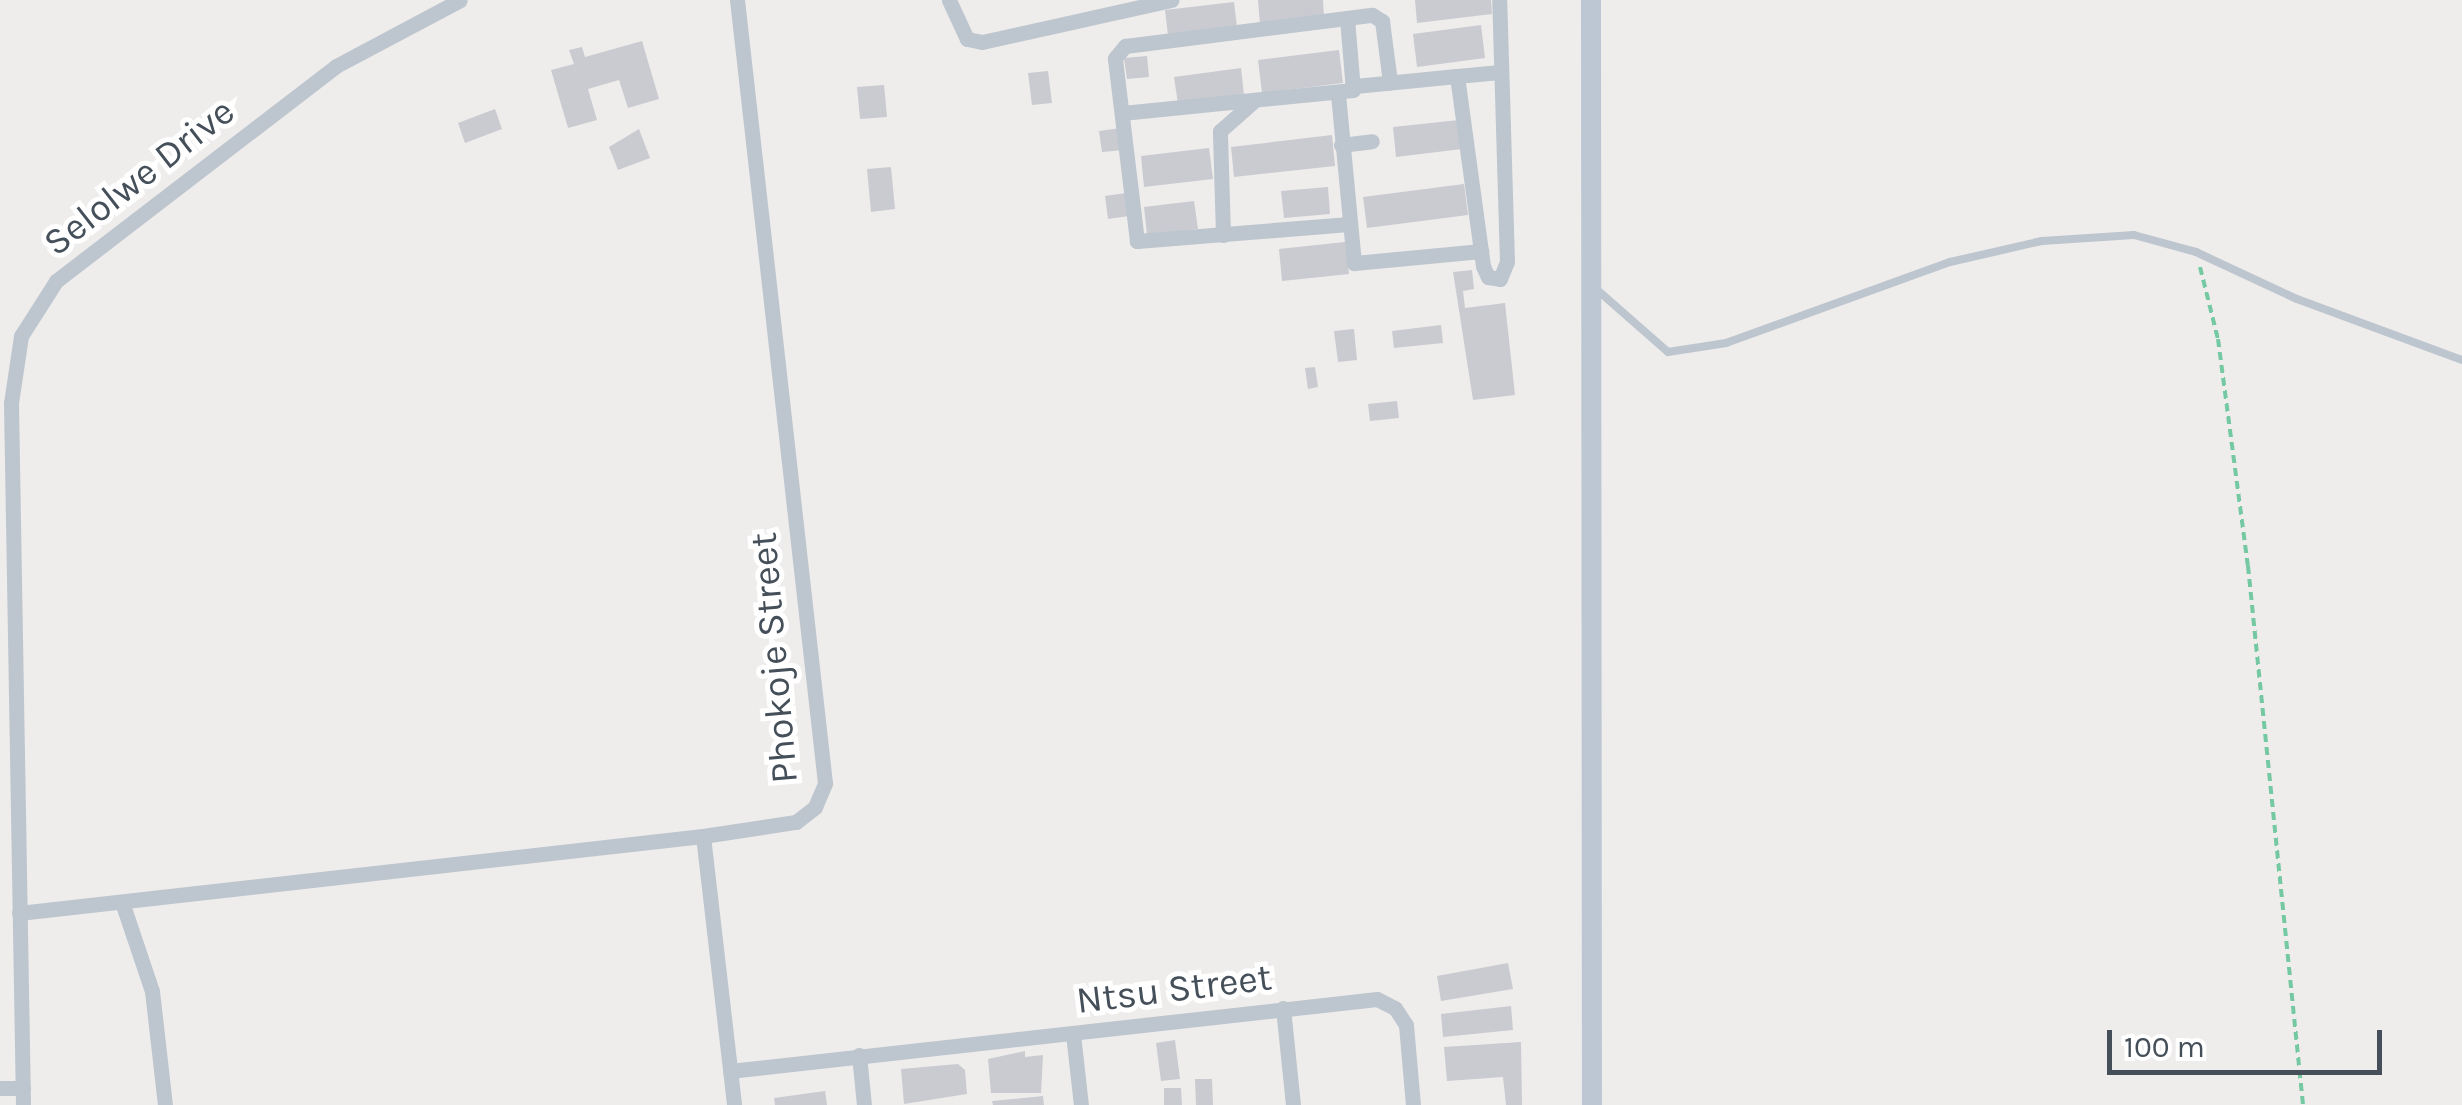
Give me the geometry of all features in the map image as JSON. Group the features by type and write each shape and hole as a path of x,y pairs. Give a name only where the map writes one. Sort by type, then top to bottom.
{"street":[{"name":"Selolwe Drive","path":"23,1096 11,403 21,336 56,281 336,66 460,0"},
{"name":"Phokoje Street","path":"19,913 703,836 796,822 815,807 825,783 736,0"},
{"path":"949,0 968,39 982,42 1170,0"},
{"path":"1458,76 1481,251 1488,277 1506,275 1499,0"},
{"path":"1591,0 1592,1105"},
{"path":"1349,224 1138,241 1115,58 1125,46 1380,16 1390,82"},
{"path":"1348,18 1355,86"},
{"path":"1122,114 1338,94 1355,86 1500,72"},
{"path":"1338,94 1349,224 1358,264 1481,251"},
{"path":"1223,235 1220,131 1255,100"},
{"path":"1341,145 1372,141"},
{"path":"1470,176 1504,172"},
{"path":"0,810 18,810"},
{"path":"703,836 734,1105"},
{"path":"122,902 152,991 166,1105"},
{"name":"Ntsu Street","path":"730,1070 1377,999 1396,1008 1406,1025 1413,1105"},
{"path":"1283,1008 1293,1105"},
{"path":"1073,1034 1081,1105"},
{"path":"860,1055 864,1105"},
{"path":"0,1088 23,1096"}],"lane":[{"path":"1592,285 1668,352 1726,343 1950,262 2042,240 2134,236 2196,252 2296,299 2462,360"}],"path":[{"path":"2196,252 2218,339 2248,566 2302,1105"}],"building":[{"path":"1258,0 1323,0 1324,17 1260,24"},
{"path":"1415,0 1491,0 1492,14 1417,23"},
{"path":"1234,2 1237,27 1168,35 1165,10"},
{"path":"1481,25 1485,58 1417,67 1413,34"},
{"path":"642,41 659,99 628,108 619,80 588,89 597,120 568,128 551,70 574,64 569,50 582,47 585,57"},
{"path":"1339,50 1343,83 1262,93 1258,60"},
{"path":"1147,56 1149,77 1127,79 1124,58"},
{"path":"1241,68 1244,95 1178,104 1174,77"},
{"path":"1048,71 1052,103 1032,105 1028,73"},
{"path":"884,85 887,117 860,119 857,87"},
{"path":"495,109 502,129 465,143 458,123"},
{"path":"1459,120 1462,149 1396,157 1393,127"},
{"path":"1121,128 1124,150 1102,152 1099,131"},
{"path":"639,129 650,158 618,170 609,147"},
{"path":"1332,135 1335,166 1234,177 1231,147"},
{"path":"1209,148 1213,179 1144,187 1141,156"},
{"path":"891,167 895,209 871,212 867,169"},
{"path":"1464,184 1468,215 1367,228 1363,197"},
{"path":"1328,187 1330,214 1284,218 1281,191"},
{"path":"1126,193 1129,216 1108,219 1105,196"},
{"path":"1194,201 1198,229 1147,235 1144,207"},
{"path":"1345,242 1349,274 1282,281 1279,249"},
{"path":"1472,270 1474,289 1463,291 1465,308 1505,303 1515,395 1473,400 1453,272"},
{"path":"1441,325 1443,343 1394,348 1392,331"},
{"path":"1354,329 1357,360 1338,362 1334,331"},
{"path":"1315,367 1318,387 1308,389 1305,368"},
{"path":"1397,401 1399,418 1370,421 1368,404"},
{"path":"1508,963 1513,989 1441,1001 1437,976"},
{"path":"1511,1006 1513,1030 1443,1037 1441,1014"},
{"path":"1175,1040 1180,1079 1161,1081 1156,1043"},
{"path":"1521,1042 1522,1105 1506,1105 1503,1077 1447,1081 1444,1047"},
{"path":"1025,1051 1025,1057 1043,1055 1041,1093 991,1093 988,1059"},
{"path":"958,1064 965,1070 967,1094 904,1104 901,1069"},
{"path":"1195,1079 1212,1079 1213,1105 1196,1105"},
{"path":"1164,1088 1181,1088 1182,1105 1164,1105"},
{"path":"825,1091 827,1105 775,1105 774,1098"},
{"path":"1043,1096 1044,1105 993,1105 992,1101"}]}
